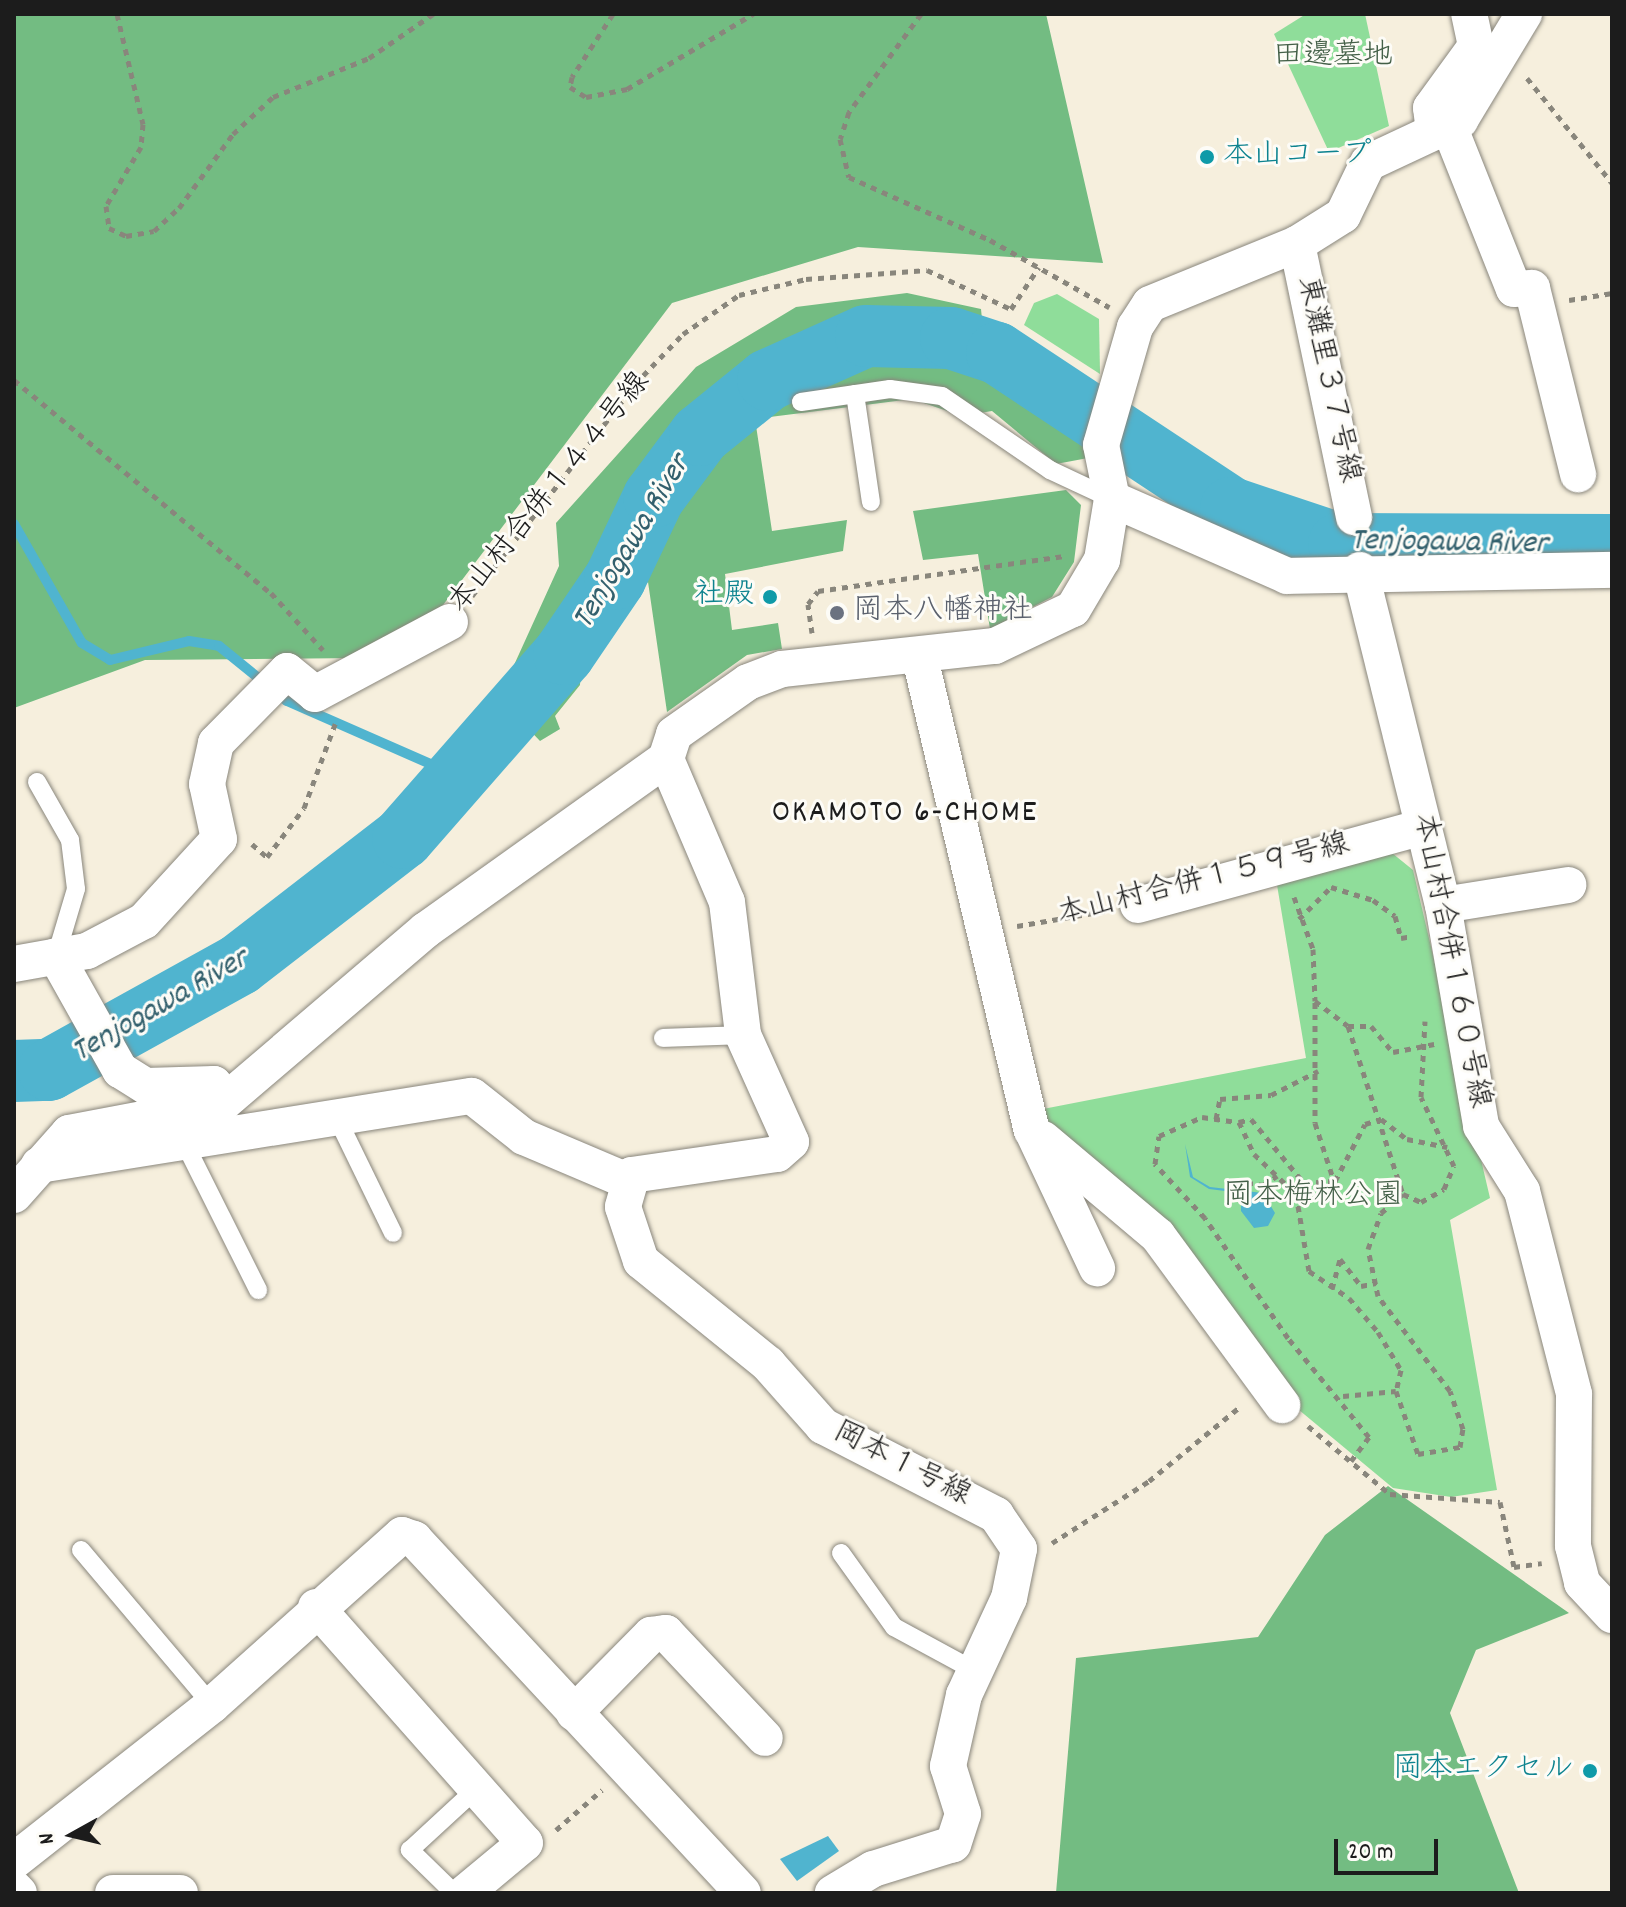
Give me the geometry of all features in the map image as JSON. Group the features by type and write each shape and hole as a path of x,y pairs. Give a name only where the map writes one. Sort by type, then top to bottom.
{"street":[{"path":"1469,14 1476,46 1431,108 1514,289 1532,288 1578,474"},
{"path":"21,1184 69,1133 222,1104 426,930 666,759 674,734 748,682 816,666 920,658 995,646 1073,609 1102,560 1112,499 1101,445 1135,327 1150,304 1297,244 1343,215 1368,163 1460,120 1497,50 1524,14"},
{"name":"東灘里３７号線","path":"1297,244 1354,517"},
{"path":"1112,499 1287,576 1360,570 1612,570"},
{"name":"本山村合併１６０号線","path":"1360,570 1423,827 1429,913 1481,1126 1522,1191 1574,1394 1568,1472 1582,1583"},
{"name":"本山村合併１４４号線","path":"14,964 62,970 87,951 144,921 219,839 207,784 216,743 287,671 315,694 350,680 450,622"},
{"path":"920,658 1032,1130 1097,1268"},
{"path":"21,1184 183,1140 472,1096 524,1137 630,1182 678,1165 777,1154 791,1142 743,1035 727,902 666,759"},
{"name":"本山村合併１５９号線","path":"1138,905 1423,827"},
{"path":"1429,913 1568,885"},
{"path":"62,970 120,1070 146,1086 214,1084 222,1104"},
{"path":"1032,1130 1158,1236 1274,1396"},
{"name":"岡本１号線","path":"630,1182 623,1207 641,1261 768,1364 823,1426 996,1515 1019,1549"},
{"path":"14,1861 212,1705 316,1607 409,1536 623,1769 743,1893"},
{"path":"833,1893 873,1869 953,1844 963,1814 948,1766 975,1671 1009,1598 1019,1549"},
{"path":"1582,1583 1612,1615"},
{"path":"316,1607 525,1843 465,1893"},
{"path":"574,1713 651,1635 666,1633 765,1738"},
{"path":"14,1888 19,1893"},
{"path":"113,1893 180,1893"}],"lane":[{"path":"801,402 890,389 942,396 1050,470 1112,499"},
{"path":"855,394 871,502"},
{"path":"37,782 72,852 76,889 62,970"},
{"path":"663,1038 743,1035"},
{"path":"336,1116 393,1233"},
{"path":"183,1140 258,1290"},
{"path":"81,1550 212,1705"},
{"path":"841,1553 894,1627 975,1671"},
{"path":"454,1893 410,1850 475,1790"}],"path":[{"path":"117,14 143,124 141,147 106,206 109,228 126,236 154,231 179,208 233,134 273,97 369,58 433,14"},
{"path":"613,14 572,77 570,87 586,97 627,89 753,14"},
{"path":"921,14 849,112 840,139 849,177 1039,267 1135,327"},
{"path":"1497,50 1549,100 1612,183"},
{"name":"本山村合併１４４号線","path":"450,622 635,384 683,334 739,295 806,279 927,270 1011,309 1039,267"},
{"path":"14,380 271,593 350,680"},
{"path":"816,666 808,604 818,591 1059,556"},
{"path":"267,857 304,808 325,740"},
{"path":"1288,864 1298,920 1313,949 1319,1071 1315,1123 1335,1181"},
{"path":"1298,920 1331,887 1395,916 1401,938 1418,938 1429,913"},
{"name":"本山村合併１５９号線","path":"983,932 1138,905"},
{"path":"1315,1001 1348,1026 1381,1119 1403,1194 1421,1202 1444,1189 1454,1166 1421,1097 1421,1045 1427,1006"},
{"path":"1348,1026 1371,1026 1393,1052 1421,1045"},
{"path":"1216,1119 1220,1099 1271,1095 1319,1071"},
{"path":"1335,1181 1304,1183 1251,1119 1239,1122 1216,1119 1169,1129 1159,1136 1155,1164 1205,1218 1288,1338 1343,1396 1369,1437 1351,1461"},
{"path":"1381,1119 1407,1139 1447,1147"},
{"path":"1335,1181 1365,1124 1381,1119"},
{"path":"1239,1122 1254,1154 1296,1194 1309,1271 1378,1332 1401,1370 1396,1391 1418,1454 1460,1447 1463,1429 1450,1391 1376,1283 1368,1249 1381,1213 1403,1194"},
{"path":"1235,1181 1263,1185 1277,1176"},
{"path":"1332,1289 1340,1259 1361,1286 1376,1283"},
{"path":"1343,1396 1396,1391"},
{"path":"1019,1549 1053,1542 1274,1396 1390,1494 1450,1503 1490,1497 1506,1514 1514,1567 1553,1562 1582,1583"},
{"path":"525,1843 567,1825 623,1769"}],"green space":[{"path":"14,14 1046,14 1103,263 858,247 672,303 440,609 361,658 145,660 14,708"},
{"name":"田邊墓地","path":"1306,14 1365,14 1389,126 1329,152 1274,34"},
{"path":"907,293 981,309 982,319 881,318 817,329 799,352 832,363 921,359 1012,381 1079,420 1088,458 1056,464 992,411 962,416 912,399 755,419 772,531 847,520 843,551 725,574 732,630 778,623 782,649 747,655 667,712 648,582 582,651 580,685 555,716 560,729 540,741 499,698 559,566 556,523 696,367 796,307"},
{"path":"1057,294 1099,319 1100,374 1024,325 1034,303"},
{"path":"1066,490 1081,505 1074,562 1052,597 990,629 978,554 923,560 913,511"},
{"name":"岡本梅林公園","path":"1392,853 1413,870 1490,1198 1450,1220 1497,1490 1451,1497 1393,1488 1287,1400 1052,1135 1043,1109 1306,1058 1276,879"},
{"path":"1388,1486 1569,1613 1476,1650 1450,1713 1519,1893 1056,1893 1076,1658 1258,1637 1325,1535"}],"water":[{"path":"1185,1144 1193,1177 1210,1187 1263,1193 1275,1213 1268,1226 1254,1228 1241,1211 1241,1193 1209,1189 1190,1177"},
{"path":"828,1836 839,1851 797,1881 780,1859"}],"waterway":[{"name":"Tenjogawa River","path":"14,1071 49,1070 240,964 403,838 564,654 615,579 654,497 700,435 768,380 866,336 951,338 997,353 1231,508 1339,544 1612,545"},
{"path":"14,524 82,643 110,660 189,641 219,646 287,701 458,776"}],"place":[{"name":"本山コープ","path":"1207,157"},
{"name":"社殿","path":"770,597"},
{"name":"岡本八幡神社","path":"837,613"},
{"name":"岡本エクセル","path":"1590,1771"}],"district":[{"name":"OKAMOTO 6-CHOME","path":"905,814"}]}
